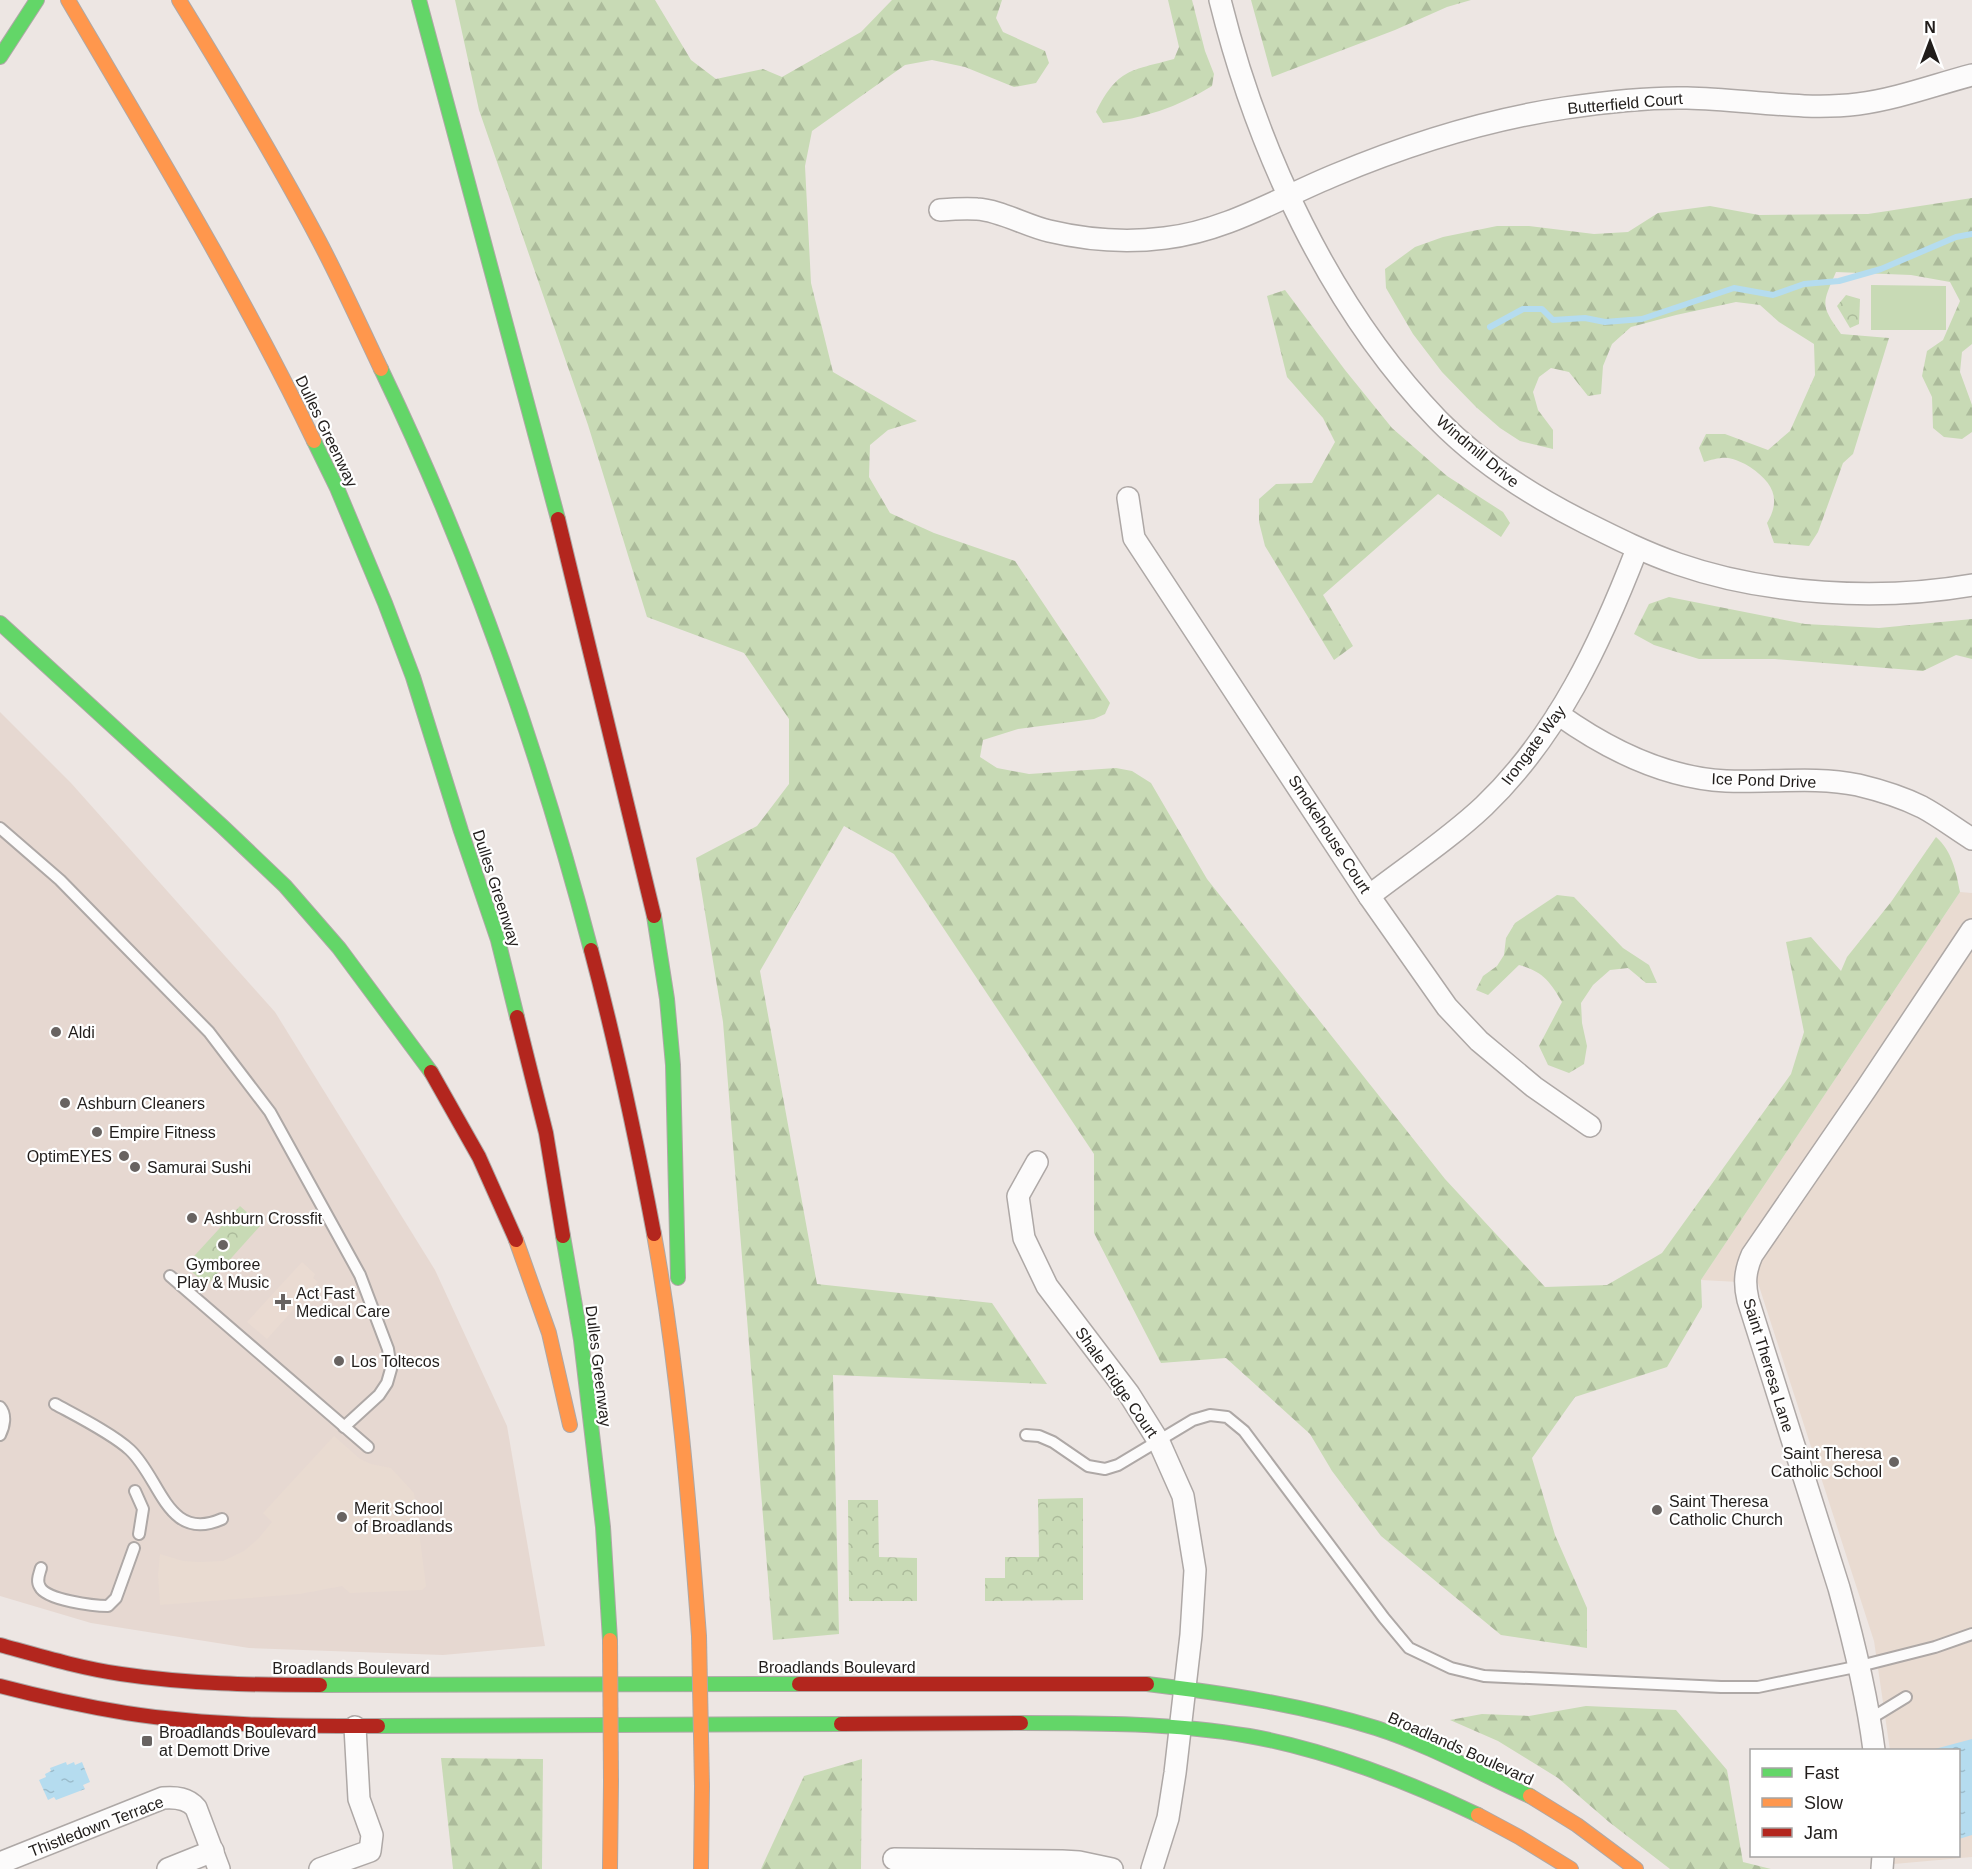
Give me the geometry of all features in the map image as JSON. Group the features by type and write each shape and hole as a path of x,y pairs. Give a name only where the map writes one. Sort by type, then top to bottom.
{"main road":[{"path":"0,57 37,0"},
{"name":"Dulles Greenway","path":"68,0 192,211 297,405 337,488 413,677 498,940 546,1133 581,1340 603,1527 610,1640 610,1869"},
{"path":"179,0 278,166 385,374 477,590 517,699 554,811 586,923 615,1037 639,1151 660,1267 679,1406 689,1499 699,1636 701,1869"},
{"path":"418,0 548,476 650,894 671,1032 676,1111 679,1406"},
{"path":"0,623 246,848 298,899 362,976 432,1072 479,1158 516,1240 537,1297 563,1383 572,1438"},
{"path":"590,1538 610,1640"},
{"name":"Broadlands Boulevard","path":"0,1645 73,1665 123,1674 246,1685 1055,1683 1144,1684 1185,1688 1261,1699 1322,1713 1376,1728 1417,1744 1531,1797 1577,1825 1636,1869"},
{"path":"0,1686 99,1710 159,1719 213,1723 355,1726 1105,1723 1180,1727 1252,1736 1382,1774 1448,1800 1501,1826 1571,1869"}],"street":[{"name":"Windmill Drive","path":"1220,0 1237,65 1271,154 1327,271 1369,337 1406,385 1440,422 1482,459 1555,508 1637,549 1680,565 1730,578 1823,591 1876,593 1972,585"},
{"name":"Butterfield Court","path":"940,210 980,209 1047,231 1095,240 1137,241 1191,234 1245,216 1289,195 1400,149 1468,128 1564,108 1661,98 1811,105 1857,104 1889,98 1972,75"},
{"name":"Smokehouse Court","path":"1128,498 1134,537 1370,896 1447,1007 1479,1041 1534,1087 1590,1126"},
{"name":"Irongate Way","path":"1370,896 1445,840 1502,787 1558,714 1575,687 1598,641 1637,549"},
{"name":"Ice Pond Drive","path":"1558,714 1606,744 1631,757 1661,768 1706,779 1725,781 1855,784 1893,795 1922,807 1972,839"},
{"name":"Saint Theresa Lane","path":"1874,1749 1860,1666 1839,1588 1744,1283 1746,1269 1752,1255 1972,930"},
{"name":"Shale Ridge Court","path":"1038,1162 1018,1196 1024,1238 1047,1286 1129,1394 1159,1442 1183,1496 1195,1570 1191,1635 1168,1818 1152,1869"},
{"path":"320,1869 370,1851 372,1835 359,1799 355,1726"},
{"name":"Thistledown Terrace","path":"14,1863 163,1798 176,1797 191,1802 196,1808 216,1860 168,1869"},
{"path":"894,1859 969,1864 1079,1862 1112,1869"}],"lane":[{"path":"0,828 60,880 209,1032 270,1112 360,1275 388,1349 391,1369 387,1383 379,1395 344,1427"},
{"path":"170,1276 368,1447"},
{"path":"55,1404 130,1450 149,1473 166,1507 182,1519 194,1526 209,1525 222,1519"},
{"path":"0,1407 3,1410 5,1425 0,1435"},
{"path":"1026,1435 1040,1436 1053,1442 1088,1466 1105,1469 1118,1465 1193,1420 1210,1415 1227,1417 1244,1431 1409,1648 1451,1668 1484,1676 1721,1688 1758,1687 1860,1666 1935,1647 1972,1634"},
{"path":"135,1491 143,1509 138,1534"},
{"path":"41,1568 38,1580 45,1594 92,1606 108,1606 117,1598 134,1548"},
{"path":"1870,1719 1906,1697"}],"shaded area":[{"path":"0,712 71,783 275,1012 435,1270 507,1426 545,1646 443,1655 249,1648 91,1623 0,1596"},
{"name":"Saint Theresa Catholic School","path":"1960,892 1972,893 1972,1857 1894,1864 1894,1857 1960,1857 1960,1749 1890,1749 1874,1641 1758,1283 1701,1280"},
{"name":"Act Fast Medical Care","path":"302,1262 315,1274 313,1278 318,1282 267,1339 247,1322"},
{"name":"Merit School of Broadlands","path":"334,1436 360,1459 391,1468 414,1493 426,1586 422,1590 350,1593 342,1586 300,1594 160,1605 158,1575 160,1554 183,1561 199,1562 223,1561 244,1551 272,1522 263,1513"}],"green space":[{"path":"455,0 655,0 691,60 716,79 763,69 782,77 861,32 892,0 1002,0 996,18 1003,32 1045,51 1049,63 1036,83 1014,87 965,67 932,60 905,65 812,131 805,166 811,283 833,372 917,421 888,430 870,445 869,477 890,513 934,533 1015,561 1110,703 1105,714 1094,719 1018,729 983,740 980,757 997,768 1029,774 1116,768 1132,771 1151,783 1207,879 1445,1179 1545,1287 1607,1285 1662,1253 1791,1074 1804,1032 1786,942 1811,937 1841,971 1847,957 1891,902 1936,837 1946,849 1955,869 1960,892 1701,1280 1702,1307 1667,1367 1575,1397 1532,1458 1555,1535 1587,1608 1587,1648 1501,1635 1381,1536 1332,1471 1310,1434 1226,1358 1161,1363 1094,1233 1094,1154 894,854 844,826 760,971 817,1284 992,1303 1047,1384 833,1375 839,1634 773,1640 723,1022 696,858 757,826 789,784 789,719 744,653 647,617 588,425 479,110"},
{"path":"1168,0 1192,0 1205,51 1214,74 1212,86 1159,111 1103,123 1096,112 1111,87 1119,79 1136,69 1174,59 1179,47"},
{"path":"1251,0 1471,0 1447,7 1395,30 1272,77"},
{"path":"1972,198 1972,344 1962,352 1960,372 1972,405 1972,432 1962,439 1944,437 1933,428 1932,397 1922,376 1927,351 1943,340 1960,301 1950,282 1911,275 1836,272 1825,304 1829,317 1841,334 1889,338 1853,454 1843,463 1818,532 1809,546 1774,543 1767,523 1774,506 1774,498 1769,485 1758,473 1736,460 1722,458 1704,462 1699,448 1706,434 1725,434 1768,450 1790,431 1815,375 1814,344 1779,322 1760,305 1736,302 1631,327 1612,344 1603,366 1601,394 1588,396 1569,372 1551,368 1539,377 1533,392 1538,410 1553,430 1553,449 1520,441 1500,428 1476,407 1442,372 1413,334 1386,288 1385,269 1415,247 1443,237 1497,226 1529,226 1594,234 1628,232 1658,213 1710,206 1759,215 1868,214"},
{"path":"1871,285 1946,286 1946,330 1871,330"},
{"path":"1285,290 1392,428 1447,476 1503,512 1510,523 1501,537 1438,494 1323,595 1353,646 1334,660 1265,546 1259,522 1259,499 1276,484 1312,483 1335,442 1323,418 1287,377 1267,296"},
{"path":"1846,295 1860,299 1859,324 1850,328 1837,306"},
{"path":"1669,597 1805,624 1879,628 1972,619 1972,659 1956,655 1923,671 1775,659 1699,659 1654,645 1634,634 1649,604"},
{"path":"1557,895 1574,897 1623,948 1649,965 1657,983 1646,983 1628,968 1610,970 1593,985 1581,1003 1587,1046 1584,1064 1569,1073 1548,1065 1539,1046 1562,1002 1545,978 1534,970 1519,965 1488,995 1476,990 1483,976 1497,966 1504,955 1506,938 1515,923"},
{"name":"Gymboree Play & Music","path":"240,1206 261,1225 207,1285 185,1266"},
{"path":"1083,1498 1083,1600 985,1601 985,1578 1005,1578 1005,1557 1039,1557 1038,1499"},
{"path":"848,1500 878,1500 879,1557 917,1558 917,1601 849,1601"},
{"path":"1586,1706 1676,1710 1727,1770 1743,1862 1771,1869 1670,1869 1609,1822 1558,1778 1498,1741 1450,1720 1482,1714 1529,1716"},
{"path":"441,1758 543,1759 542,1869 453,1869"},
{"path":"862,1759 861,1869 761,1869 804,1776"}],"water":[{"path":"1972,1739 1972,1835 1960,1839 1960,1749 1935,1749"},
{"path":"66,1762 67,1765 74,1762 75,1765 82,1762 90,1782 83,1785 85,1789 56,1800 54,1797 48,1800 39,1780 46,1777 45,1774 51,1771 50,1768"}],"waterway":[{"path":"1490,327 1523,309 1542,309 1553,320 1585,318 1605,322 1642,319 1734,288 1773,295 1804,284 1839,281 1881,269 1956,237 1972,234"}],"traffic: fast":[{"path":"0,57 37,0"},
{"path":"419,0 558,519"},
{"path":"381,369 444,510 500,654 549,801 591,950"},
{"path":"314,441 337,488 413,677 498,940 517,1017"},
{"path":"0,623 285,886 339,948 431,1072"},
{"path":"654,916 667,999 673,1065 678,1278"},
{"path":"563,1236 581,1340 603,1527 610,1640"},
{"path":"320,1685 799,1684"},
{"path":"1147,1684 1262,1701 1376,1728 1435,1751 1530,1796"},
{"path":"1021,1723 1164,1726 1249,1736 1307,1749 1366,1768 1478,1815"},
{"path":"378,1726 841,1724"}],"traffic: slow":[{"path":"68,0 257,328 314,441"},
{"path":"179,0 301,207 381,369"},
{"path":"654,1234 676,1384 699,1636"},
{"path":"516,1240 549,1333 570,1425"},
{"path":"699,1636 702,1786"},
{"path":"610,1640 611,1781"},
{"path":"610,1869 611,1781"},
{"path":"701,1869 702,1786"},
{"path":"1530,1796 1577,1825 1636,1869"},
{"path":"1478,1815 1571,1869"}],"traffic: jam":[{"path":"558,519 654,916"},
{"path":"591,950 625,1091 654,1234"},
{"path":"517,1017 546,1133 563,1236"},
{"path":"431,1072 479,1157 516,1240"},
{"path":"0,1645 121,1674 220,1683 320,1685"},
{"path":"799,1684 1147,1684"},
{"path":"0,1686 47,1698 126,1713 189,1721 378,1726"},
{"path":"841,1724 1021,1723"}],"place":[{"name":"Aldi","path":"56,1032"},
{"name":"Ashburn Cleaners","path":"65,1103"},
{"name":"Empire Fitness","path":"97,1132"},
{"name":"OptimEYES","path":"124,1156"},
{"name":"Samurai Sushi","path":"135,1167"},
{"name":"Ashburn Crossfit","path":"192,1218"},
{"name":"Gymboree Play & Music","path":"223,1245"},
{"name":"Act Fast Medical Care","path":"283,1302"},
{"name":"Los Toltecos","path":"339,1361"},
{"name":"Saint Theresa Catholic School","path":"1894,1462"},
{"name":"Saint Theresa Catholic Church","path":"1657,1510"},
{"name":"Merit School of Broadlands","path":"342,1517"},
{"name":"Broadlands Boulevard at Demott Drive","path":"147,1741"}]}
